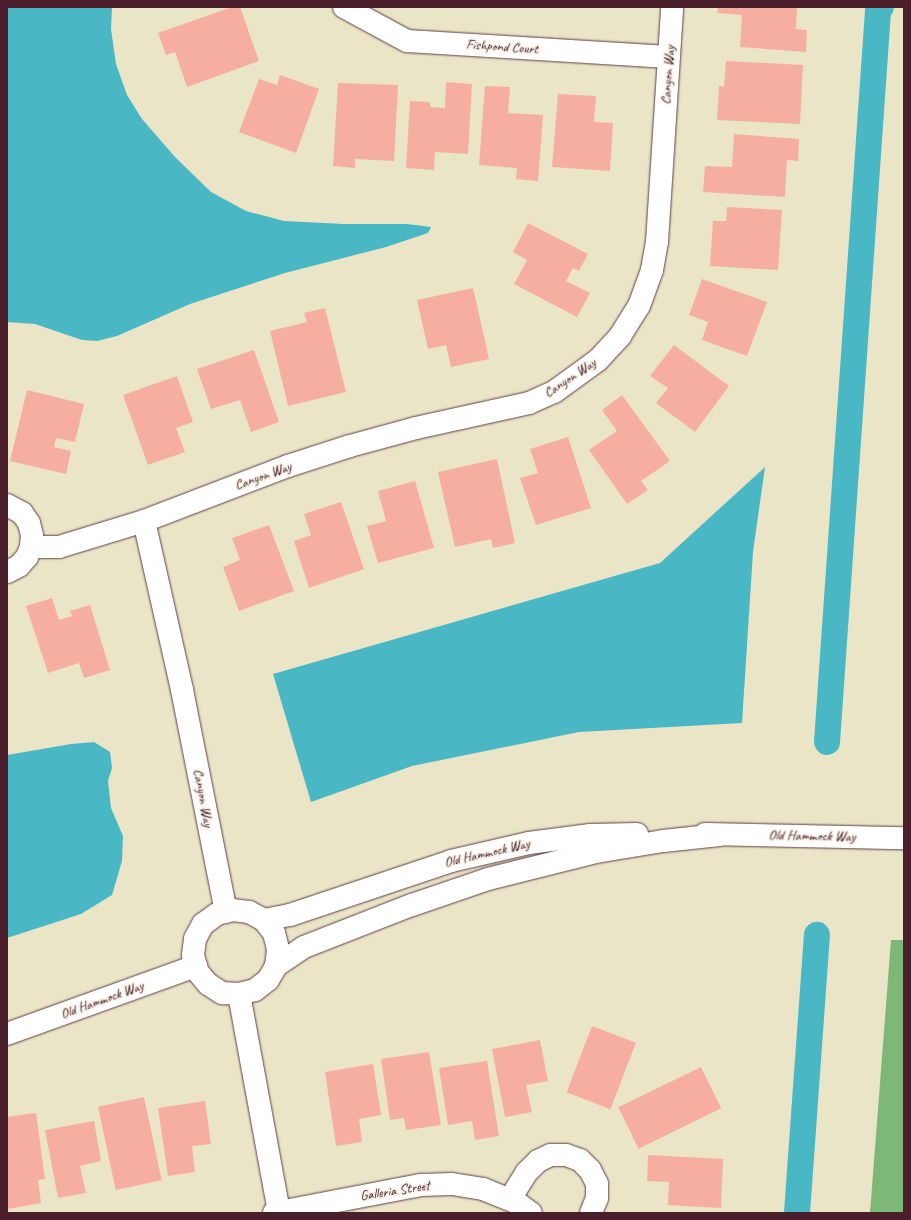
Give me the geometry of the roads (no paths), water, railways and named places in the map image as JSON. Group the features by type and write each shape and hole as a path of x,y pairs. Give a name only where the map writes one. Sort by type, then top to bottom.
{"street":[{"name":"Fishpond Court","path":"344,7 407,41 669,57"},
{"name":"Canyon Way","path":"31,547 59,547 144,521 273,472 350,446 416,428 529,403 554,392 598,360 620,336 639,306 652,270 657,242 672,7"},
{"path":"7,505 22,513 29,523 32,535 31,547 27,557 19,566 7,572"},
{"name":"Canyon Way","path":"144,521 182,690 226,912"},
{"name":"Old Hammock Way","path":"276,966 304,946 412,905 488,879 596,852 663,841 720,834"},
{"name":"Old Hammock Way","path":"264,920 290,915 451,861 529,843 590,835 720,834 904,838"},
{"path":"232,910 249,912 264,920 274,933 278,949 276,966 268,980 255,990 239,994 222,993 208,984 197,971 193,955 195,939 203,924 217,914 232,910"},
{"name":"Old Hammock Way","path":"7,1034 196,966"},
{"name":"Galleria Street","path":"239,994 276,1213 421,1185 452,1184 484,1189 518,1202 530,1213"},
{"path":"510,1199 527,1172 538,1161 551,1155 566,1155 580,1160 590,1170 597,1184 597,1198 591,1213"}],"water":[{"path":"7,7 112,7 111,29 116,64 127,95 142,119 175,157 211,192 246,211 284,221 344,224 407,224 431,227 428,233 386,247 285,273 190,304 117,336 97,341 82,340 35,324 7,322"},
{"path":"765,467 753,552 742,723 579,732 412,766 311,802 273,674 660,563"},
{"path":"94,742 110,752 112,768 108,781 111,808 123,836 122,861 112,895 81,914 7,938 7,755 71,744"}],"waterway":[{"path":"827,742 878,10 881,7"},
{"path":"797,1213 817,935"}]}
